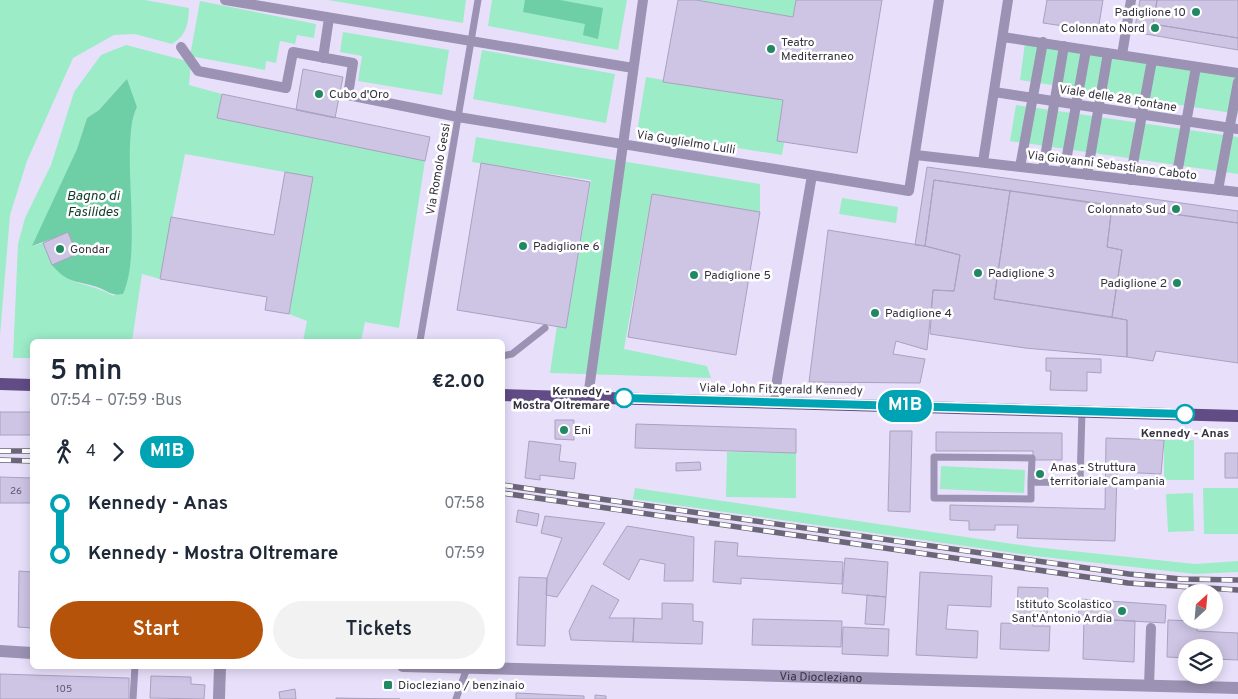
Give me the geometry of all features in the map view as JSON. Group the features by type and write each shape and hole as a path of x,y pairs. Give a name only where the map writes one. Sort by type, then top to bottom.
{"main road":[{"path":"0,384 30,385"},
{"name":"Viale John Fitzgerald Kennedy","path":"505,395 1238,416"}],"street":[{"path":"225,0 633,68"},
{"path":"588,397 621,144 643,0"},
{"path":"916,155 939,0"},
{"path":"983,162 1008,0"},
{"path":"1122,55 1131,0"},
{"path":"181,47 198,71 286,88 293,52 323,58 329,18"},
{"path":"1003,37 1238,73"},
{"path":"1020,167 1043,42"},
{"path":"1043,169 1064,46"},
{"path":"1064,172 1086,50"},
{"path":"1087,174 1108,53"},
{"name":"Via Guglielmo Lulli","path":"323,58 352,63 348,95 458,117 621,144 909,191 916,155"},
{"path":"1130,180 1152,60"},
{"path":"1174,185 1196,67"},
{"path":"1218,190 1234,128 1238,82"},
{"name":"Viale delle 28 Fontane","path":"994,92 1234,128"},
{"name":"Via Giovanni Sebastiano Caboto","path":"916,155 1238,192"},
{"path":"775,403 777,380 812,175"},
{"path":"1149,686 1151,628"},
{"path":"0,651 30,653"},
{"path":"219,699 220,669"},
{"name":"Via Diocleziano","path":"505,669 1238,688"}],"lane":[{"name":"Via Romolo Gessi","path":"420,339 478,0"},
{"path":"505,355 512,354 545,328"},
{"path":"1031,482 1080,483 1082,411"},
{"path":"934,457 1032,458 1031,482 1031,499 934,498 934,457"},
{"path":"133,699 135,669"},
{"path":"456,699 467,669"}],"shaded area":[{"path":"0,0 145,0 189,8 186,29 181,37 172,44 135,34 114,35 73,58 27,161 10,215 0,336"},
{"path":"328,0 466,0 463,23"},
{"path":"492,0 627,0 618,50 488,26"},
{"path":"696,0 796,0 793,17"},
{"path":"200,1 316,24 314,38 297,35 295,44 280,41 276,63 266,61 265,70 190,56"},
{"path":"343,32 449,50 442,95 358,81 362,56 340,52"},
{"path":"1025,43 1238,77 1238,114 1020,80"},
{"path":"126,45 191,62 189,85 222,94 218,118 425,161 399,328 365,322 361,339 303,339 307,321 289,314 312,177 185,154 160,279 142,274 132,339 30,339 30,358 13,358 18,244 25,218 51,165 74,92 101,55","holes":["127,80 137,107 129,140 131,249 114,296 64,276 50,259 43,243 33,246 77,149 87,118 99,110"]},
{"path":"482,50 615,74 606,123 473,99"},
{"path":"646,77 783,100 777,141 784,143 782,155 637,132"},
{"path":"1016,105 1238,137 1238,174 1010,141"},
{"path":"476,137 760,184 760,212 652,194 624,349 707,366 711,378 550,373 557,325 566,328 591,180 472,162"},
{"path":"842,198 898,207 896,223 839,214"},
{"path":"1164,440 1194,440 1194,480 1164,480"},
{"path":"727,452 796,453 796,498 726,497"},
{"path":"941,466 1025,470 1024,493 940,489"},
{"path":"635,488 1034,547 1195,564 1238,561 1238,572 1195,574 1035,556 633,499"},
{"path":"1203,488 1238,488 1238,534 1204,534"},
{"path":"1193,493 1194,531 1168,532 1166,494"}],"water":[{"path":"525,0 560,0 603,8 598,39 583,35 585,24 523,12"},
{"name":"Bagno di Fasilides","path":"127,79 137,107 132,121 130,145 131,262 123,294 115,294 67,278 52,265 77,254 68,233 32,246 77,149 87,118 99,110"}],"building":[{"name":"Teatro Mediterraneo","path":"678,0 696,0 793,17 796,0 882,0 857,153 777,141 783,100 663,82"},
{"path":"1047,0 1103,0 1098,31 1043,23"},
{"name":"Colonnato Nord","path":"1140,0 1157,0 1153,24 1238,38 1238,50 1134,32"},
{"name":"Padiglione 10","path":"1157,0 1238,0 1238,38 1153,24"},
{"name":"Cubo d'Oro","path":"303,69 343,77 335,118 296,110"},
{"path":"222,94 430,137 425,161 217,118"},
{"name":"Padiglione 6","path":"481,163 590,182 566,328 457,310"},
{"name":"Colonnato Sud","path":"927,167 1238,211 1238,223 934,180 925,246 915,245"},
{"path":"285,172 313,177 289,314 265,310 267,297 160,279 171,217 274,235"},
{"name":"Padiglione 3","path":"934,180 1010,191 994,299 1127,320 1127,357 1025,348 930,334 933,290 954,291 960,255 925,246"},
{"path":"1010,191 1112,206 1107,247 1122,250 1112,317 994,299"},
{"name":"Padiglione 5","path":"652,194 760,212 736,355 628,337"},
{"name":"Padiglione 2","path":"1112,206 1238,223 1238,363 1156,351 1153,361 1127,357 1127,320 1112,317 1122,250 1107,247"},
{"name":"Padiglione 4","path":"828,230 925,246 960,255 954,291 933,290 927,350 896,341 893,354 925,359 920,383 809,382"},
{"name":"Gondar","path":"68,232 77,254 52,265 43,243"},
{"path":"1046,358 1101,359 1101,373 1087,372 1087,391 1050,390 1051,371 1046,371"},
{"path":"0,412 30,412 30,435 0,435"},
{"name":"Eni","path":"555,420 574,420 574,440 555,439"},
{"path":"636,424 796,429 796,453 635,448"},
{"path":"890,431 912,431 910,512 888,511"},
{"path":"936,432 1062,433 1062,460 1033,460 1033,451 936,451"},
{"path":"1106,438 1164,440 1161,474 1117,472 1115,541 1017,538 1018,525 995,525 995,530 969,530 969,521 950,520 950,505 1105,509"},
{"path":"529,441 561,445 559,461 576,463 574,479 540,475 540,480 525,478"},
{"path":"1225,453 1238,453 1238,478 1225,478"},
{"path":"700,462 701,470 676,471 676,463"},
{"path":"0,477 30,478 30,503 0,503"},
{"path":"518,510 539,514 537,526 516,522"},
{"path":"545,516 605,523 557,597 546,595 547,578 562,538 541,533"},
{"path":"627,526 694,537 693,581 664,581 665,564 640,559 629,580 603,564"},
{"path":"715,541 738,543 737,556 843,562 842,584 741,578 741,584 713,582"},
{"path":"845,558 888,562 886,597 842,593"},
{"path":"19,571 30,572 30,628 18,627"},
{"path":"920,572 992,576 991,607 948,605 946,629 978,631 977,658 916,655"},
{"path":"519,577 547,578 545,646 517,645"},
{"path":"592,585 619,600 609,618 634,618 633,642 571,640 569,631"},
{"path":"1018,587 1048,588 1047,617 1034,616 1033,626 1050,626 1049,651 1000,649 1001,623 1026,624 1026,614 1017,614"},
{"path":"867,595 886,597 884,625 865,624"},
{"name":"Istituto Scolastico Sant'Antonio Ardia","path":"1080,599 1166,605 1165,623 1078,618"},
{"path":"662,603 693,604 693,621 703,622 702,644 633,642 634,618 662,619"},
{"path":"753,619 842,621 841,647 752,645"},
{"path":"1084,619 1135,621 1134,662 1083,659"},
{"path":"1168,620 1178,620 1178,629 1238,633 1238,660 1223,659 1223,639 1178,639 1178,658 1167,657"},
{"path":"843,627 889,629 888,656 842,654"},
{"path":"0,674 129,678 129,699 0,699"},
{"path":"151,676 191,677 191,684 205,685 204,699 150,698"},
{"path":"295,689 296,699 280,699 279,692"},
{"path":"516,693 584,696 584,699 516,699"},
{"path":"595,695 606,696 606,699 595,699"},
{"path":"336,698 400,699 336,699"}],"railway":[{"path":"0,451 30,451"},
{"path":"0,460 30,461"},
{"path":"505,485 1129,574 1181,579 1238,580"},
{"path":"505,493 1128,583 1238,590"}],"bus line":[{"name":"M1B","path":"624,398 1185,414"}],"place":[{"name":"Padiglione 10","path":"1196,12"},
{"name":"Colonnato Nord","path":"1155,28"},
{"name":"Teatro Mediterraneo","path":"771,49"},
{"name":"Cubo d'Oro","path":"319,94"},
{"name":"Colonnato Sud","path":"1176,209"},
{"name":"Padiglione 6","path":"523,246"},
{"name":"Gondar","path":"60,249"},
{"name":"Padiglione 3","path":"978,273"},
{"name":"Padiglione 5","path":"694,275"},
{"name":"Padiglione 2","path":"1177,283"},
{"name":"Padiglione 4","path":"875,313"},
{"name":"Kennedy - Mostra Oltremare","path":"624,398"},
{"name":"Kennedy - Anas","path":"1185,414"},
{"name":"Eni","path":"564,430"},
{"name":"Anas - Struttura territoriale Campania","path":"1040,474"},
{"name":"Istituto Scolastico Sant'Antonio Ardia","path":"1122,611"},
{"name":"Diocleziano / benzinaio","path":"388,685"}]}
